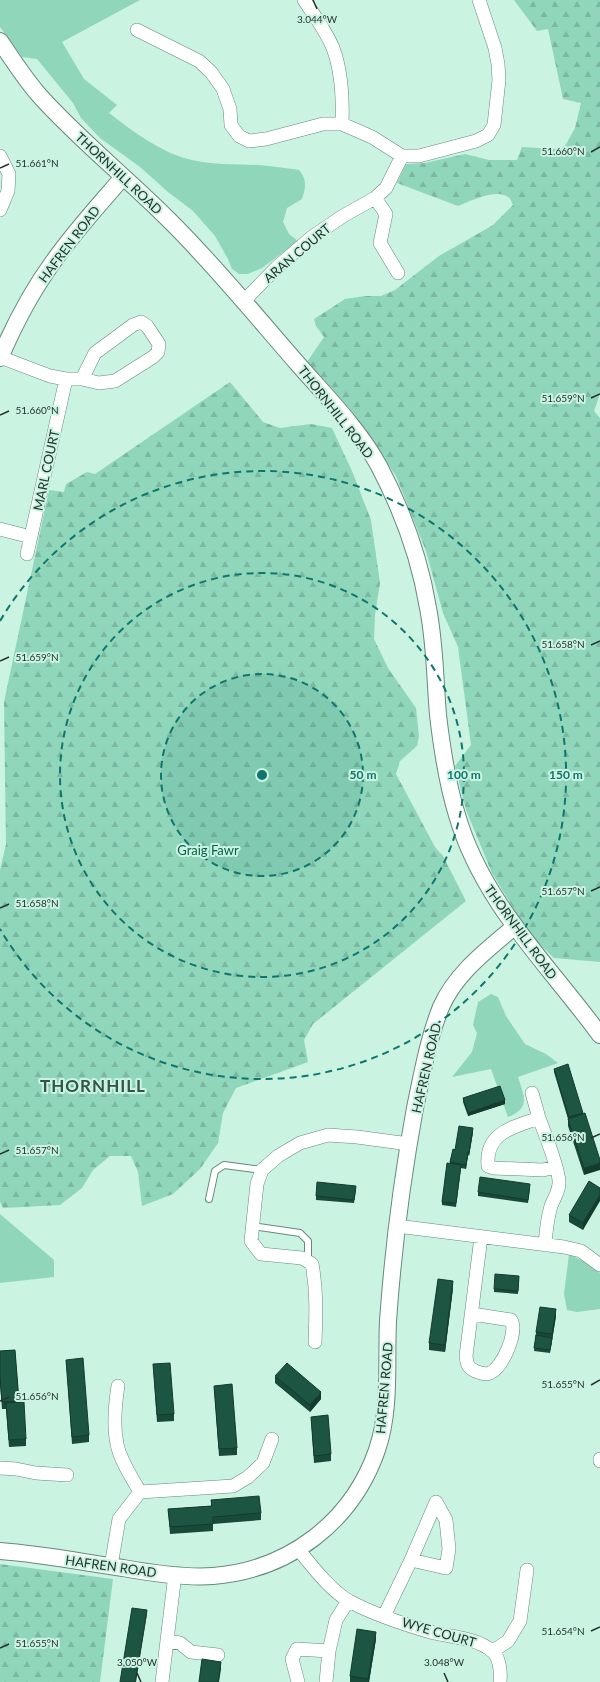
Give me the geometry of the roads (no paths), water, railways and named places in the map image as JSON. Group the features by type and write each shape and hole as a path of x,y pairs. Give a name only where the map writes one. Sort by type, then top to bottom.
{"street":[{"path":"304,0 333,47 343,99 342,124"},
{"path":"138,30 199,61 211,72 223,89 230,109 231,125 239,136 249,141 266,139 323,124 342,124 372,136 402,156 419,156 476,141 488,135 494,125 499,80 498,64 495,48 479,0"},
{"name":"THORNHILL ROAD","path":"0,41 38,93 172,223 244,301 335,406 362,440 378,466 400,511 418,562 428,607 436,666 438,714 445,769 457,816 466,843 484,881 514,927 600,1035"},
{"path":"0,156 9,174 8,191 0,210"},
{"name":"ARAN COURT","path":"244,301 277,267 312,237 343,216 375,198 386,188 402,156"},
{"name":"HAFREN ROAD","path":"0,358 27,303 52,262 123,177"},
{"path":"375,198 386,214 380,243 398,272"},
{"path":"0,358 50,376 66,379 82,379 98,383 115,381 153,357 158,352 159,344 147,326 141,322 133,325 95,353 82,379"},
{"name":"MARL COURT","path":"27,554 66,379"},
{"path":"0,529 31,538"},
{"name":"HAFREN ROAD","path":"0,1551 175,1574 212,1576 259,1568 298,1549 313,1538 344,1510 369,1469 377,1449 383,1425 388,1321 397,1226 409,1144 432,1035 442,1007 454,984 471,965 514,927"},
{"path":"532,1093 560,1180 558,1192 552,1204 547,1222 545,1245"},
{"path":"539,1118 507,1129 490,1144 487,1159 488,1166 494,1168 543,1170 555,1167"},
{"path":"315,1342 317,1302 316,1284 312,1264 302,1258 261,1254 251,1241 257,1184 262,1170 278,1156 300,1142 328,1135 357,1137 409,1144"},
{"path":"397,1226 564,1247 581,1251 600,1264"},
{"path":"472,1314 505,1318 511,1320 513,1324 511,1338 504,1357 497,1367 491,1372 485,1374 469,1368 466,1362 472,1314 482,1237"},
{"path":"118,1386 114,1414 117,1445 129,1473 140,1492"},
{"path":"111,1566 119,1518 140,1492 233,1486 248,1477 263,1463 272,1438"},
{"path":"0,1468 66,1475"},
{"name":"WYE COURT","path":"384,1616 411,1560 436,1502 446,1520 449,1549 446,1568 411,1560"},
{"name":"WYE COURT","path":"298,1549 324,1580 348,1600 384,1616 433,1632 482,1644 493,1651 499,1664 500,1682"},
{"name":"WYE COURT","path":"493,1651 508,1641 520,1621 527,1570"},
{"path":"162,1682 175,1574"},
{"path":"326,1682 329,1652 336,1620 348,1600"},
{"path":"167,1641 180,1643 191,1652 218,1655"},
{"path":"298,1682 292,1659 297,1650 329,1652"}],"lane":[{"path":"209,1199 215,1171 224,1164 262,1170"},
{"path":"252,1226 300,1233 308,1241 308,1262"}],"district":[{"name":"THORNHILL","path":"93,1085"}],"park label":[{"name":"Graig Fawr","path":"208,850"}]}
